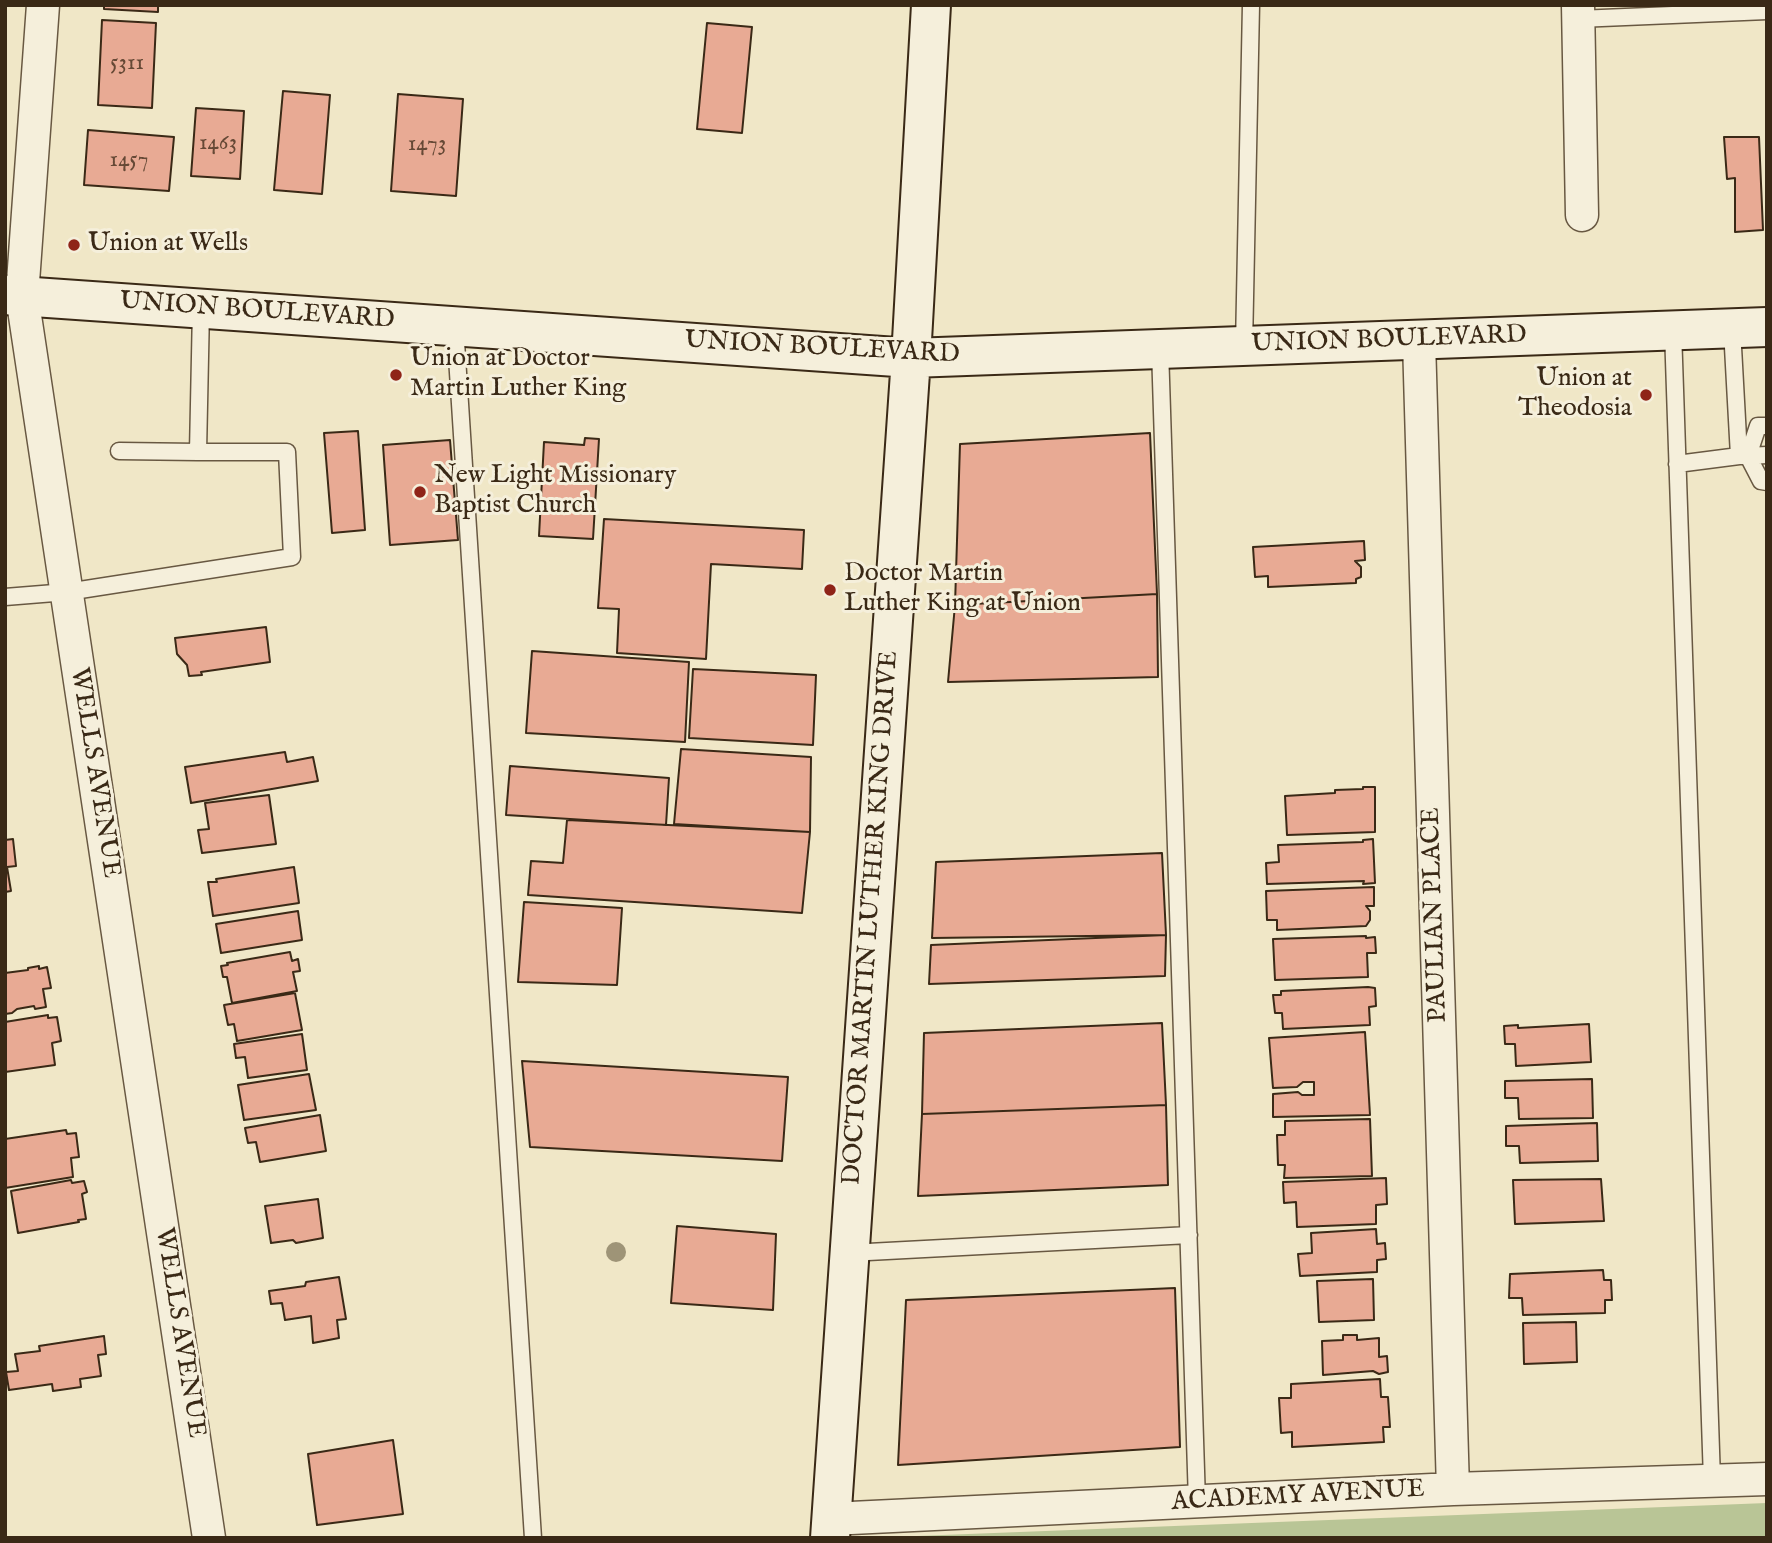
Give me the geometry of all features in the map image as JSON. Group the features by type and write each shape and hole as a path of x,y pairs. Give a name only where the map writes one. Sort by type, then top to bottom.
{"main road":[{"name":"DOCTOR MARTIN LUTHER KING DRIVE","path":"830,1528 911,358 931,5"},
{"name":"UNION BOULEVARD","path":"14,295 911,358 1749,328"}],"street":[{"name":"WELLS AVENUE","path":"43,5 14,295 67,592 209,1538"},
{"path":"1578,12 1582,215"},
{"name":"PAULIAN PLACE","path":"1419,341 1453,1489"},
{"name":"ACADEMY AVENUE","path":"830,1528 1197,1502 1453,1489 1767,1479"}],"lane":[{"path":"1244,346 1251,5"},
{"path":"1578,12 1767,11"},
{"path":"198,452 201,309"},
{"path":"455,326 533,1538"},
{"path":"1749,328 1743,456 1761,481 1767,482"},
{"path":"1673,331 1712,1480"},
{"path":"1160,349 1197,1502"},
{"path":"1743,456 1758,426 1767,426"},
{"path":"5,597 67,592 292,557 287,452 119,451"},
{"path":"1677,464 1767,455"},
{"path":"849,1253 1189,1235"}],"green space":[{"path":"1767,1503 1767,1538 889,1538 891,1537"}],"building":[{"path":"104,5 158,5 158,12 104,9"},
{"path":"102,20 156,23 152,108 98,105"},
{"path":"707,23 752,27 742,133 697,129"},
{"path":"283,91 330,95 322,194 274,190"},
{"path":"398,94 463,99 456,196 391,191"},
{"path":"196,108 244,111 240,179 191,176"},
{"path":"88,130 174,137 169,191 84,185"},
{"path":"1724,137 1759,137 1763,230 1735,232 1735,178 1727,179"},
{"path":"358,431 365,530 332,533 324,433"},
{"path":"1150,433 1157,594 955,605 960,444"},
{"path":"585,438 599,439 593,539 539,536 544,442 584,445"},
{"name":"New Light Missionary Baptist Church","path":"450,440 458,540 390,545 383,445"},
{"path":"604,519 804,530 802,569 711,564 706,659 617,653 619,609 598,608"},
{"path":"1364,541 1365,560 1355,561 1361,567 1361,577 1356,579 1356,583 1268,587 1268,576 1255,577 1253,547"},
{"path":"1157,594 1158,677 948,682 955,605"},
{"path":"266,627 270,662 189,676 187,665 177,654 175,638"},
{"path":"532,651 689,662 685,742 526,733"},
{"path":"693,669 816,675 813,745 689,738"},
{"path":"681,749 811,757 810,832 674,824"},
{"path":"285,752 287,762 313,757 318,781 191,803 185,767"},
{"path":"510,766 669,778 666,825 506,815"},
{"path":"1375,787 1375,832 1287,835 1285,796 1335,793 1335,790"},
{"path":"269,795 276,844 202,853 198,830 209,829 205,803"},
{"path":"567,820 810,832 802,913 528,895 531,861 563,863"},
{"path":"13,839 16,866 7,867 11,891 5,892 5,840"},
{"path":"1373,839 1375,883 1363,884 1364,881 1267,884 1266,863 1279,862 1278,845 1363,842"},
{"path":"1162,853 1166,935 932,938 936,862"},
{"path":"294,867 299,903 213,916 208,882"},
{"path":"1374,887 1374,906 1366,906 1370,911 1370,920 1366,926 1277,930 1277,920 1267,920 1266,891"},
{"path":"524,902 622,908 617,985 518,982"},
{"path":"298,911 302,940 221,953 216,924"},
{"path":"1166,935 1165,976 929,984 931,945"},
{"path":"1375,937 1376,953 1367,953 1368,977 1275,980 1273,939"},
{"path":"290,952 292,961 298,959 300,971 293,972 297,991 232,1003 227,977 223,977 221,966"},
{"path":"39,966 39,969 47,967 51,988 43,989 46,1007 35,1009 34,1006 5,1014 5,973"},
{"path":"1375,988 1376,1006 1369,1007 1370,1025 1283,1029 1282,1013 1275,1013 1273,995 1281,995 1281,991"},
{"path":"295,993 302,1030 237,1041 234,1024 228,1025 224,1005"},
{"path":"48,1015 48,1018 57,1017 61,1041 52,1043 55,1065 5,1072 5,1022"},
{"path":"1162,1023 1166,1105 922,1114 924,1033"},
{"path":"1589,1024 1591,1062 1516,1066 1515,1044 1505,1044 1504,1026 1518,1025 1518,1028"},
{"path":"1365,1032 1370,1115 1273,1117 1273,1094 1298,1092 1302,1095 1314,1095 1314,1082 1303,1082 1297,1087 1273,1088 1269,1038"},
{"path":"302,1034 307,1070 248,1078 245,1057 236,1058 234,1044"},
{"path":"522,1061 788,1077 782,1161 530,1147"},
{"path":"309,1074 316,1110 244,1120 238,1085"},
{"path":"1592,1079 1593,1118 1519,1119 1518,1098 1505,1098 1505,1081"},
{"path":"1166,1105 1168,1185 918,1196 922,1114"},
{"path":"320,1115 326,1151 260,1162 256,1142 248,1143 245,1128"},
{"path":"1370,1119 1372,1176 1284,1178 1285,1165 1278,1165 1277,1135 1285,1135 1285,1121"},
{"path":"1597,1123 1598,1161 1520,1163 1519,1146 1506,1146 1506,1126"},
{"path":"66,1130 67,1134 76,1133 79,1157 71,1158 73,1177 5,1188 5,1139"},
{"path":"1386,1178 1387,1204 1376,1205 1376,1224 1297,1227 1296,1202 1284,1203 1283,1182"},
{"path":"1601,1179 1604,1221 1515,1224 1513,1180"},
{"path":"71,1180 72,1183 84,1181 87,1192 82,1194 86,1219 18,1233 11,1191"},
{"path":"318,1199 323,1238 296,1243 293,1240 271,1243 265,1206"},
{"path":"677,1226 776,1234 773,1310 671,1303"},
{"path":"1376,1229 1377,1244 1385,1243 1386,1259 1377,1260 1377,1272 1300,1276 1298,1254 1312,1253 1311,1233"},
{"path":"1603,1270 1604,1280 1611,1280 1612,1300 1605,1300 1605,1313 1523,1315 1522,1298 1509,1298 1510,1274"},
{"path":"339,1277 346,1319 337,1320 339,1338 313,1343 311,1316 285,1320 282,1303 271,1304 269,1291 305,1286 306,1282"},
{"path":"1373,1279 1374,1320 1319,1322 1317,1281"},
{"path":"1175,1288 1180,1447 898,1465 906,1300"},
{"path":"1576,1322 1577,1362 1524,1364 1523,1323"},
{"path":"1343,1335 1357,1335 1357,1340 1379,1338 1379,1357 1387,1356 1388,1372 1323,1375 1322,1341 1343,1340"},
{"path":"104,1336 106,1354 98,1355 101,1376 80,1379 81,1387 53,1391 52,1384 9,1390 6,1372 18,1371 15,1354 40,1351 39,1346"},
{"path":"1380,1379 1381,1397 1388,1397 1390,1427 1383,1427 1384,1442 1292,1447 1292,1432 1281,1433 1279,1398 1291,1398 1291,1384"},
{"path":"393,1440 403,1514 317,1525 308,1454"}],"place":[{"name":"Union at Wells","path":"74,245"},
{"name":"Union at Doctor Martin Luther King","path":"396,375"},
{"name":"Union at Theodosia","path":"1646,395"},
{"name":"New Light Missionary Baptist Church","path":"420,492"},
{"name":"Doctor Martin Luther King at Union","path":"830,590"}]}
